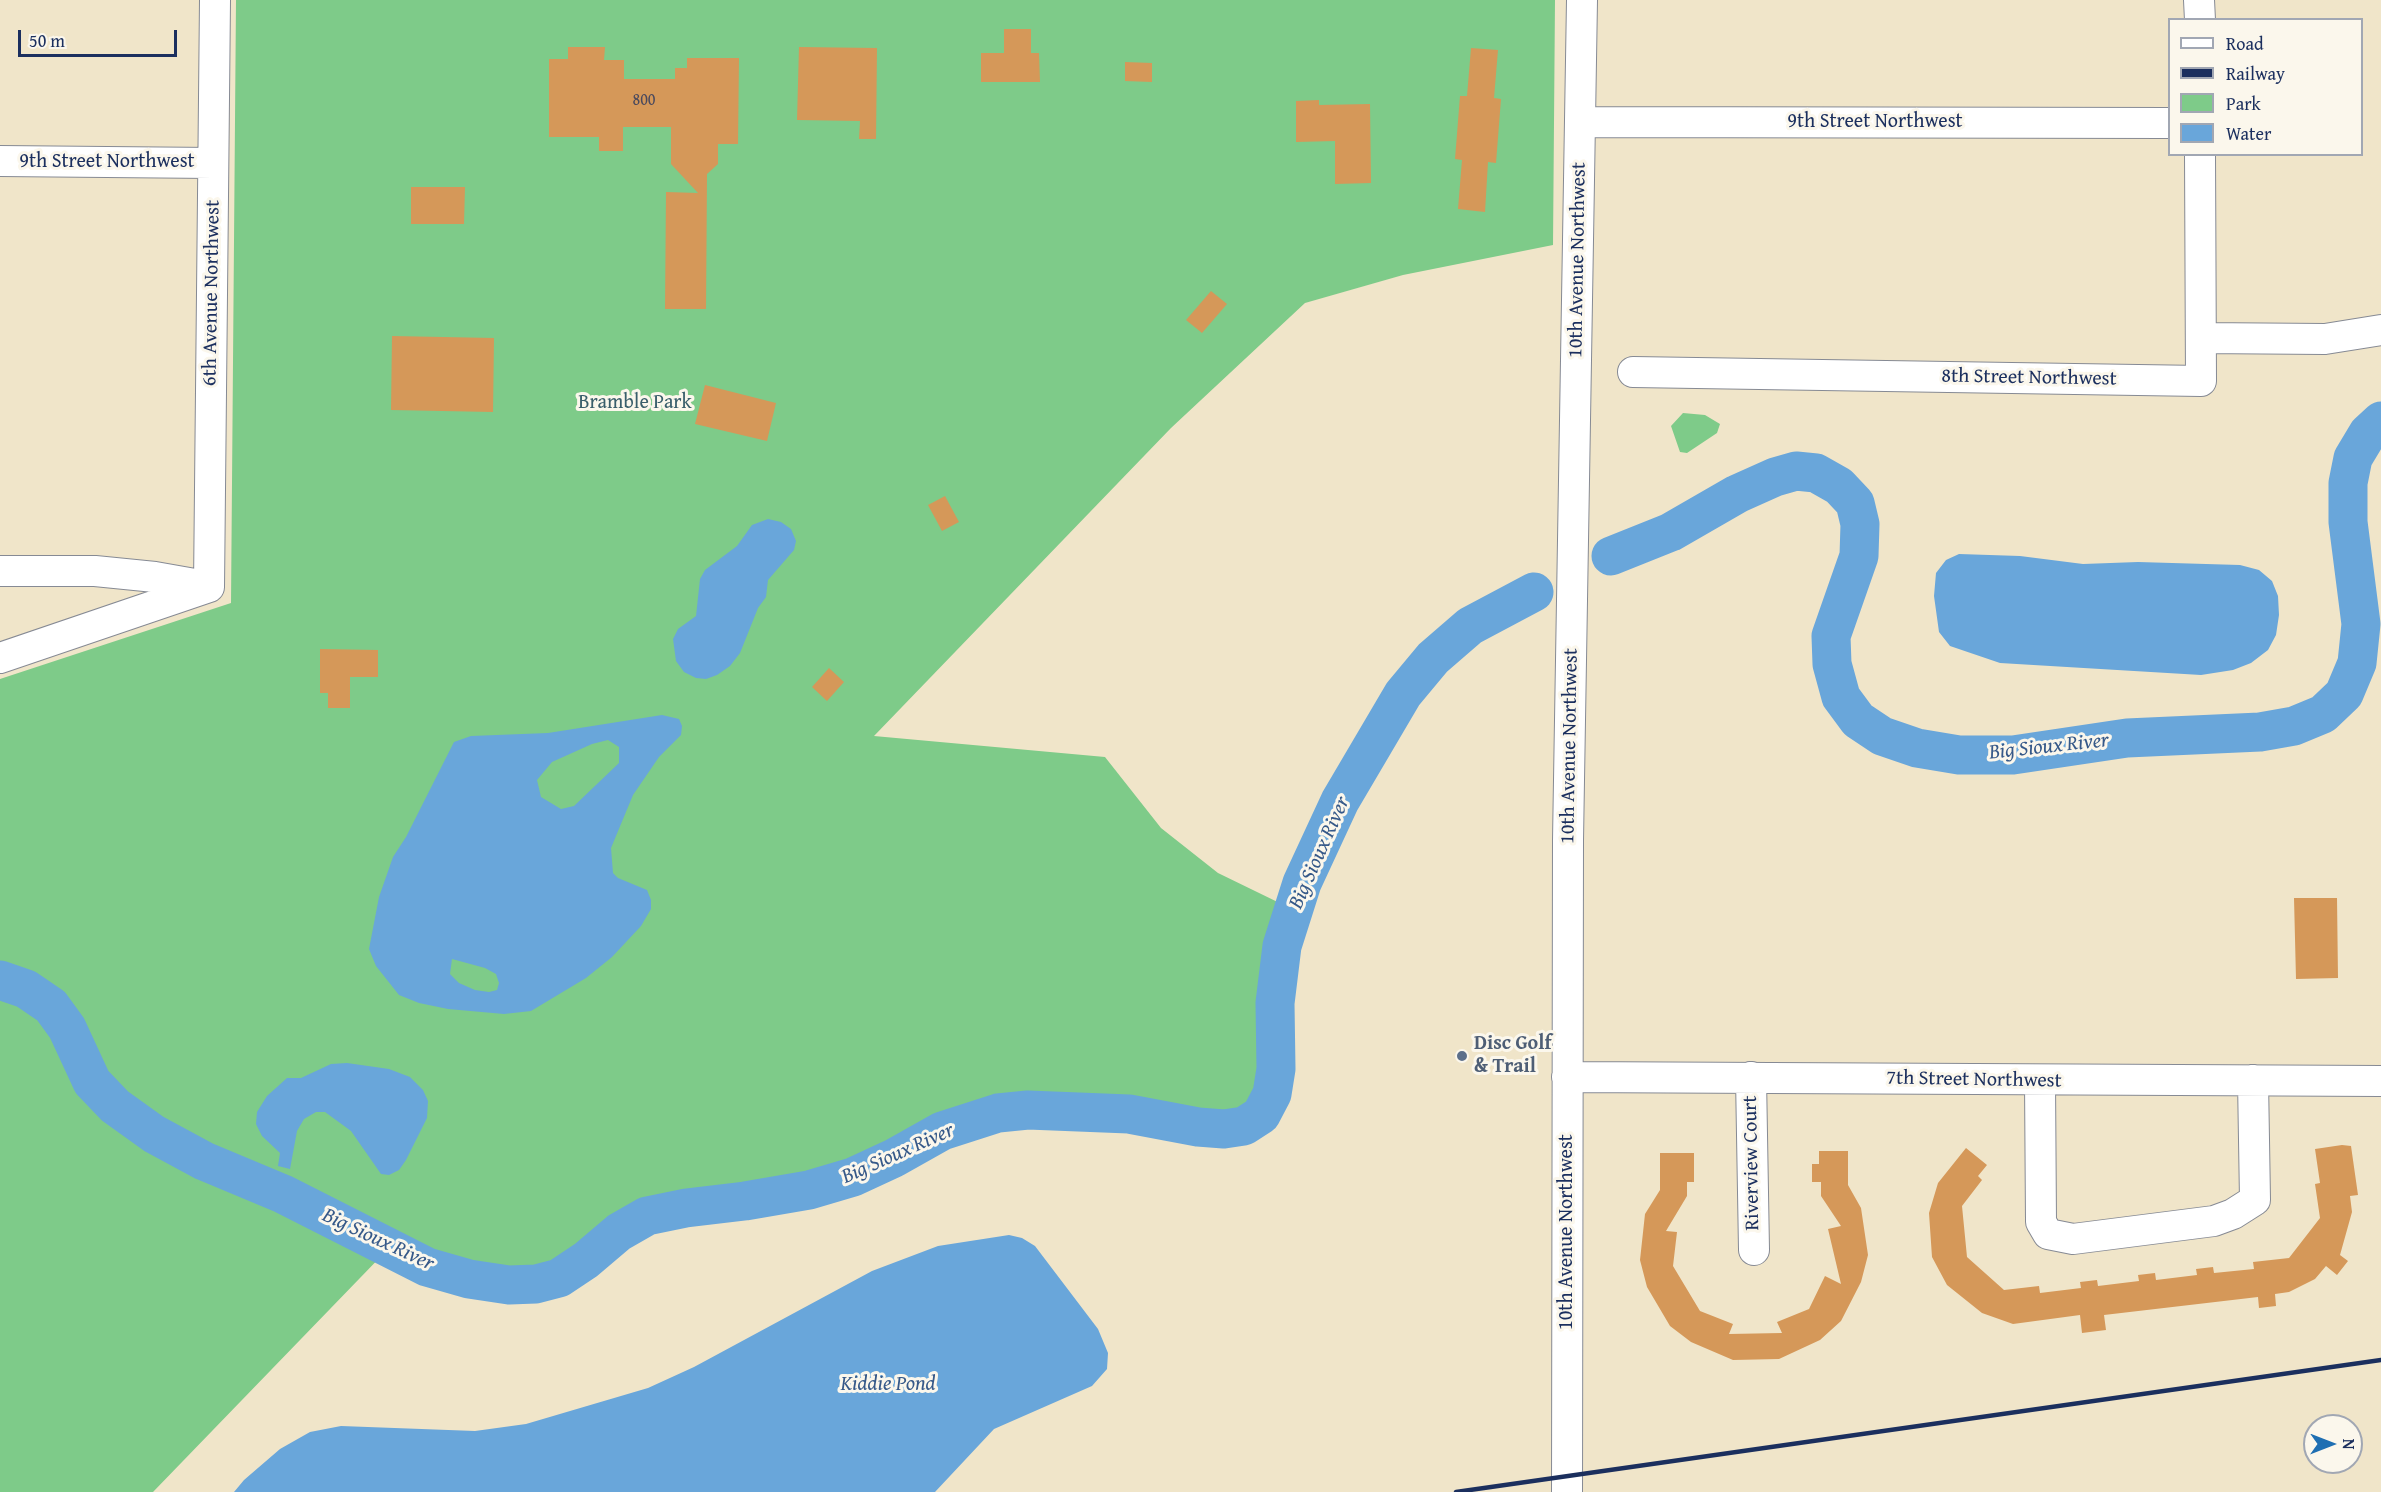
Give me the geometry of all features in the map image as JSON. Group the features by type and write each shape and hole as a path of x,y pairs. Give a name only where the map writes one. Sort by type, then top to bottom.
{"street":[{"name":"6th Avenue Northwest","path":"209,587 215,0"},
{"name":"10th Avenue Northwest","path":"1567,1492 1567,1077 1582,0"},
{"path":"2199,0 2200,18"},
{"name":"9th Street Northwest","path":"1580,122 2168,123"},
{"path":"2200,156 2201,338 2325,339 2381,330"},
{"name":"9th Street Northwest","path":"0,161 213,163"},
{"name":"8th Street Northwest","path":"1633,372 2201,381 2201,338"},
{"path":"0,571 95,571 155,577 209,587"},
{"path":"0,658 209,587"},
{"name":"7th Street Northwest","path":"1567,1077 2381,1081"},
{"name":"Riverview Court","path":"1751,1077 1754,1250"},
{"path":"2040,1081 2041,1222 2049,1234 2073,1239 2214,1221 2233,1214 2255,1200 2253,1080"}],"green space":[{"name":"Bramble Park","path":"236,0 1555,0 1553,245 1403,275 1305,303 1171,428 874,736 1105,757 1161,828 1218,873 1294,910 1282,946 1275,1003 1276,1069 1272,1094 1261,1115 1244,1126 1224,1129 1198,1127 1129,1114 1028,1110 998,1113 942,1131 894,1158 853,1177 809,1190 647,1216 619,1232 586,1260 559,1278 536,1284 509,1285 469,1279 427,1267 389,1248 153,1492 0,1492 0,679 231,603"},
{"path":"1683,413 1705,415 1720,424 1717,433 1687,453 1680,452 1671,426"}],"water":[{"path":"768,519 781,522 791,529 796,541 794,550 768,580 766,597 758,608 740,653 730,666 706,679 696,678 684,672 676,661 673,639 678,629 696,616 700,579 705,570 737,546 752,525"},
{"path":"1959,554 2020,556 2083,564 2138,562 2240,565 2259,570 2272,581 2278,596 2279,615 2276,635 2268,650 2251,663 2233,670 2201,675 2000,663 1950,646 1939,632 1934,596 1936,573 1946,560"},
{"path":"662,715 679,719 682,726 681,735 659,757 633,795 611,848 613,873 618,878 647,890 651,900 651,909 641,926 612,957 586,978 531,1011 504,1014 448,1009 419,1003 399,995 376,966 369,949 379,897 393,857 406,837 454,742 471,736 548,733","holes":["608,740 619,747 619,763 574,806 561,809 541,797 537,780 552,762 592,744","452,959 485,968 496,974 499,983 497,990 489,992 475,990 459,983 450,974"]},
{"path":"347,1063 389,1069 410,1077 423,1090 428,1101 427,1118 406,1160 399,1170 389,1175 381,1174 351,1131 325,1112 316,1112 304,1119 297,1131 290,1169 278,1166 280,1153 262,1136 256,1124 257,1112 267,1096 287,1078 301,1078 331,1064"},
{"name":"Kiddie Pond","path":"1009,1235 1022,1238 1035,1246 1098,1329 1108,1353 1107,1369 1092,1386 994,1429 935,1492 234,1492 244,1480 280,1449 310,1432 341,1426 475,1431 526,1424 648,1388 694,1367 872,1271 938,1246"}],"building":[{"path":"1004,29 1031,29 1031,53 1039,53 1040,82 981,82 981,53 1004,53"},
{"path":"568,47 605,47 604,60 624,60 624,79 675,79 675,68 687,68 687,58 739,58 738,144 718,144 718,164 707,174 706,309 665,309 666,192 698,193 671,164 671,127 623,127 623,151 599,151 599,137 549,137 549,59 568,59"},
{"path":"799,47 877,48 876,139 859,139 860,121 797,120"},
{"path":"1471,48 1498,50 1494,98 1501,99 1496,163 1488,162 1485,212 1458,209 1462,160 1455,159 1460,96 1467,96"},
{"path":"1125,62 1152,63 1152,82 1125,81"},
{"path":"1319,100 1319,105 1370,104 1371,183 1335,184 1335,141 1296,142 1296,101"},
{"path":"411,187 465,187 464,224 411,224"},
{"path":"1211,291 1227,304 1202,333 1186,320"},
{"path":"392,336 494,338 493,412 391,410"},
{"path":"705,385 776,403 767,441 695,424"},
{"path":"945,496 959,522 942,531 928,505"},
{"path":"320,649 378,650 378,677 350,677 350,708 328,708 328,693 320,693"},
{"path":"829,668 844,682 827,701 812,687"},
{"path":"2294,898 2337,898 2338,978 2296,979"},
{"path":"2351,1146 2358,1195 2350,1196 2352,1212 2340,1255 2348,1261 2337,1275 2326,1266 2315,1279 2289,1292 2275,1294 2276,1306 2259,1308 2258,1297 2104,1315 2106,1330 2082,1333 2080,1315 2013,1324 1982,1313 1947,1285 1932,1257 1929,1213 1938,1183 1966,1148 1987,1165 1978,1176 1982,1180 1962,1206 1967,1257 2004,1290 2039,1286 2040,1293 2081,1288 2080,1282 2097,1280 2098,1286 2139,1281 2138,1275 2155,1273 2156,1280 2197,1275 2196,1269 2213,1267 2214,1273 2254,1269 2253,1262 2289,1258 2320,1218 2315,1184 2320,1183 2315,1149"},
{"path":"1819,1151 1848,1151 1848,1185 1861,1208 1868,1255 1861,1282 1841,1321 1820,1340 1779,1359 1733,1360 1691,1342 1670,1326 1647,1287 1640,1260 1645,1214 1660,1190 1660,1153 1694,1153 1694,1182 1687,1182 1687,1196 1666,1231 1677,1232 1673,1266 1700,1311 1733,1324 1729,1334 1782,1333 1777,1322 1809,1309 1825,1276 1841,1284 1828,1229 1841,1226 1821,1196 1821,1182 1812,1182 1812,1164 1819,1164"}],"waterway":[{"name":"Big Sioux River","path":"1611,556 1671,532 1737,494 1775,477 1796,471 1816,473 1839,486 1855,503 1860,524 1859,556 1831,636 1832,664 1841,697 1858,720 1882,736 1917,748 1959,755 2013,755 2127,738 2260,732 2294,726 2323,714 2344,694 2357,663 2361,624 2348,522 2348,483 2353,458 2368,433 2381,421"},
{"name":"Big Sioux River","path":"0,980 26,989 51,1006 67,1028 92,1082 115,1106 154,1134 204,1161 283,1194 427,1267 469,1279 509,1285 536,1284 559,1278 586,1260 619,1232 647,1216 809,1190 853,1177 894,1158 942,1131 998,1113 1028,1110 1129,1114 1198,1127 1224,1129 1244,1126 1261,1115 1272,1094 1276,1069 1275,1003 1282,946 1302,883 1340,801 1403,694 1433,658 1470,626 1534,592"}],"railway":[{"path":"1456,1492 2381,1360"}],"place":[{"name":"Disc Golf & Trail","path":"1462,1056"}]}
